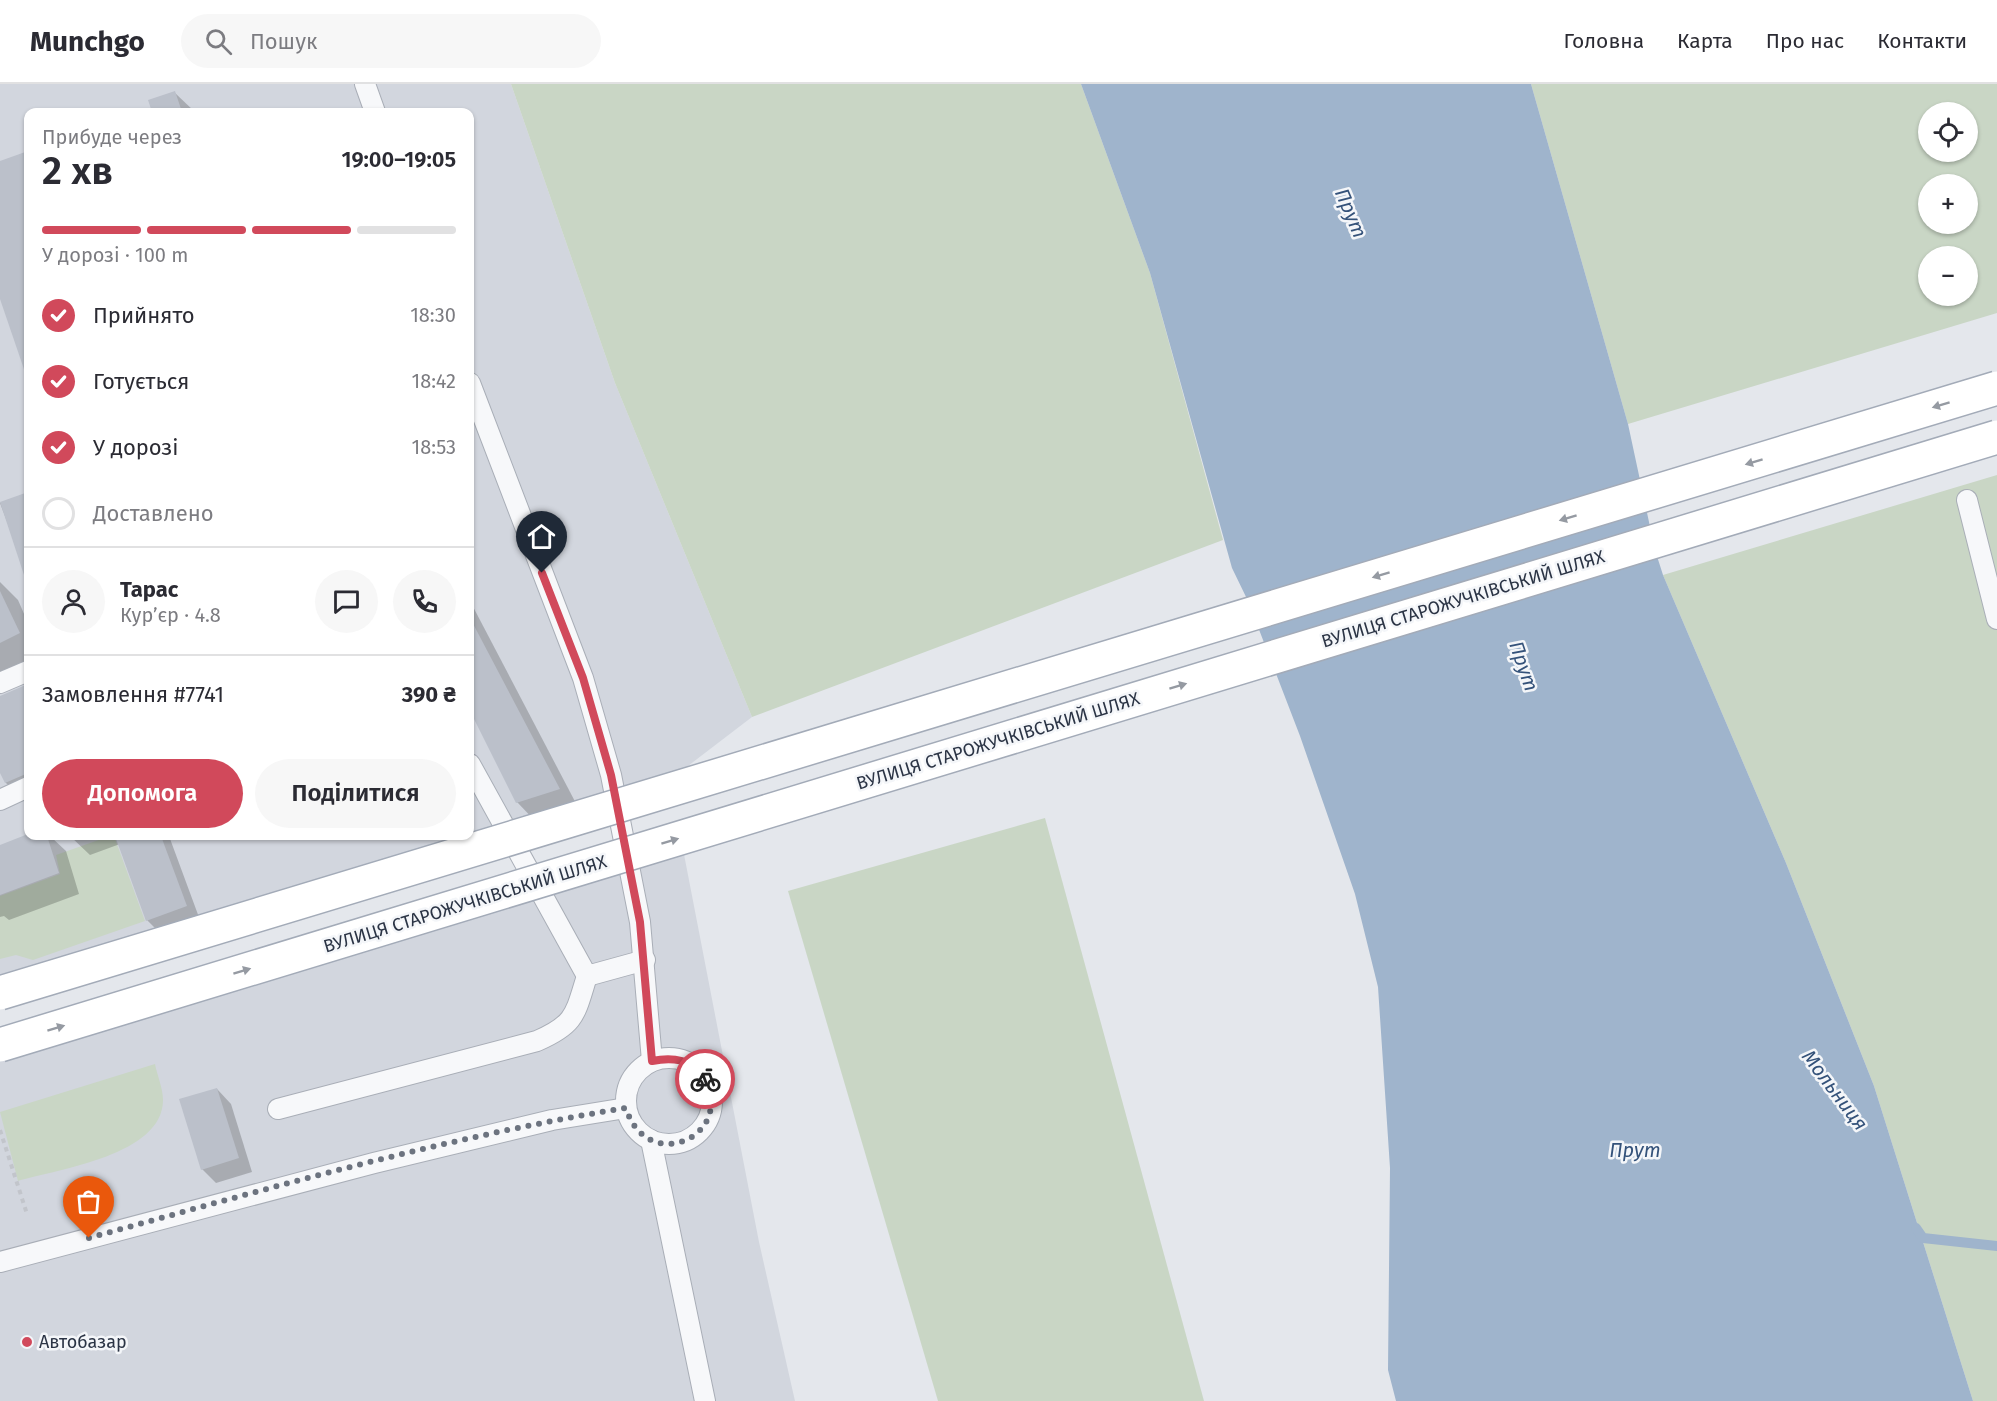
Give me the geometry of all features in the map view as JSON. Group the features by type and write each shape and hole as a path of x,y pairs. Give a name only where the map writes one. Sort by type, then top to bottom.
{"main road":[{"path":"0,993 1997,388"},
{"name":"ВУЛИЦЯ СТАРОЖУЧКІВСЬКИЙ ШЛЯХ","path":"0,1045 1997,437"}],"lane":[{"path":"366,84 374,108"},
{"path":"474,393 583,678 611,775 640,922 652,1061"},
{"path":"1967,500 1997,619"},
{"path":"0,683 24,673"},
{"path":"278,1109 537,1041 560,1031 574,1016 587,976 474,772"},
{"path":"0,800 24,789"},
{"path":"587,976 645,960"},
{"path":"673,1059 693,1065 703,1075 710,1088 712,1102 702,1128 692,1138 679,1143 665,1144 639,1133 630,1121 626,1108 626,1093 631,1080 640,1069 652,1061 673,1059"},
{"path":"0,1262 374,1163 552,1120 626,1108"},
{"path":"651,1140 705,1401"}],"path":[{"path":"0,1130 27,1214"}],"shaded area":[{"path":"0,84 511,84 615,383 752,717 667,782 0,993"},
{"path":"682,844 759,1242 795,1401 0,1401 0,1050"}],"green space":[{"path":"511,84 1081,84 1150,273 1223,540 752,717 615,383"},
{"path":"1531,84 1997,84 1997,313 1628,424"},
{"path":"1997,475 1997,1401 1973,1401 1874,1086 1786,863 1663,575"},
{"path":"1045,818 1204,1401 938,1401 788,891"},
{"path":"99,840 115,840 145,921 33,960 16,955 0,959 0,896 60,874 56,855"},
{"path":"155,1064 163,1100 158,1119 146,1134 128,1147 106,1157 18,1181 0,1112"}],"water":[{"name":"Прут","path":"1081,84 1531,84 1628,424 1655,550 1663,575 1786,863 1874,1086 1973,1401 1396,1401 1388,1370 1390,1168 1378,987 1355,894 1300,736 1248,601 1232,568 1150,273"}],"building":[{"path":"175,91 181,108 151,108 148,100"},
{"path":"24,152 24,369 0,299 0,161"},
{"path":"24,493 24,575 0,502"},
{"path":"0,591 20,633 0,643"},
{"path":"474,626 560,789 516,803 474,719"},
{"path":"24,686 24,775 5,783 0,773 0,696"},
{"path":"24,836 24,840 48,840 59,873 0,895 0,845"},
{"path":"116,840 162,840 187,906 146,921"},
{"path":"217,1088 239,1158 201,1170 179,1099"}],"waterway":[{"name":"Мольниця","path":"1916,1228 1923,1238 1997,1246"}],"way so far":[{"path":"89,1238 441,1146 552,1120 626,1108 630,1121 639,1133 665,1144 679,1143 692,1138 709,1116 712,1102 710,1088 705,1079"}],"place":[{"name":"Автобазар","path":"27,1342"}],"route":[{"path":"542,573 583,678 611,775 640,922 652,1061 666,1058 680,1060 693,1065 705,1079"}]}
